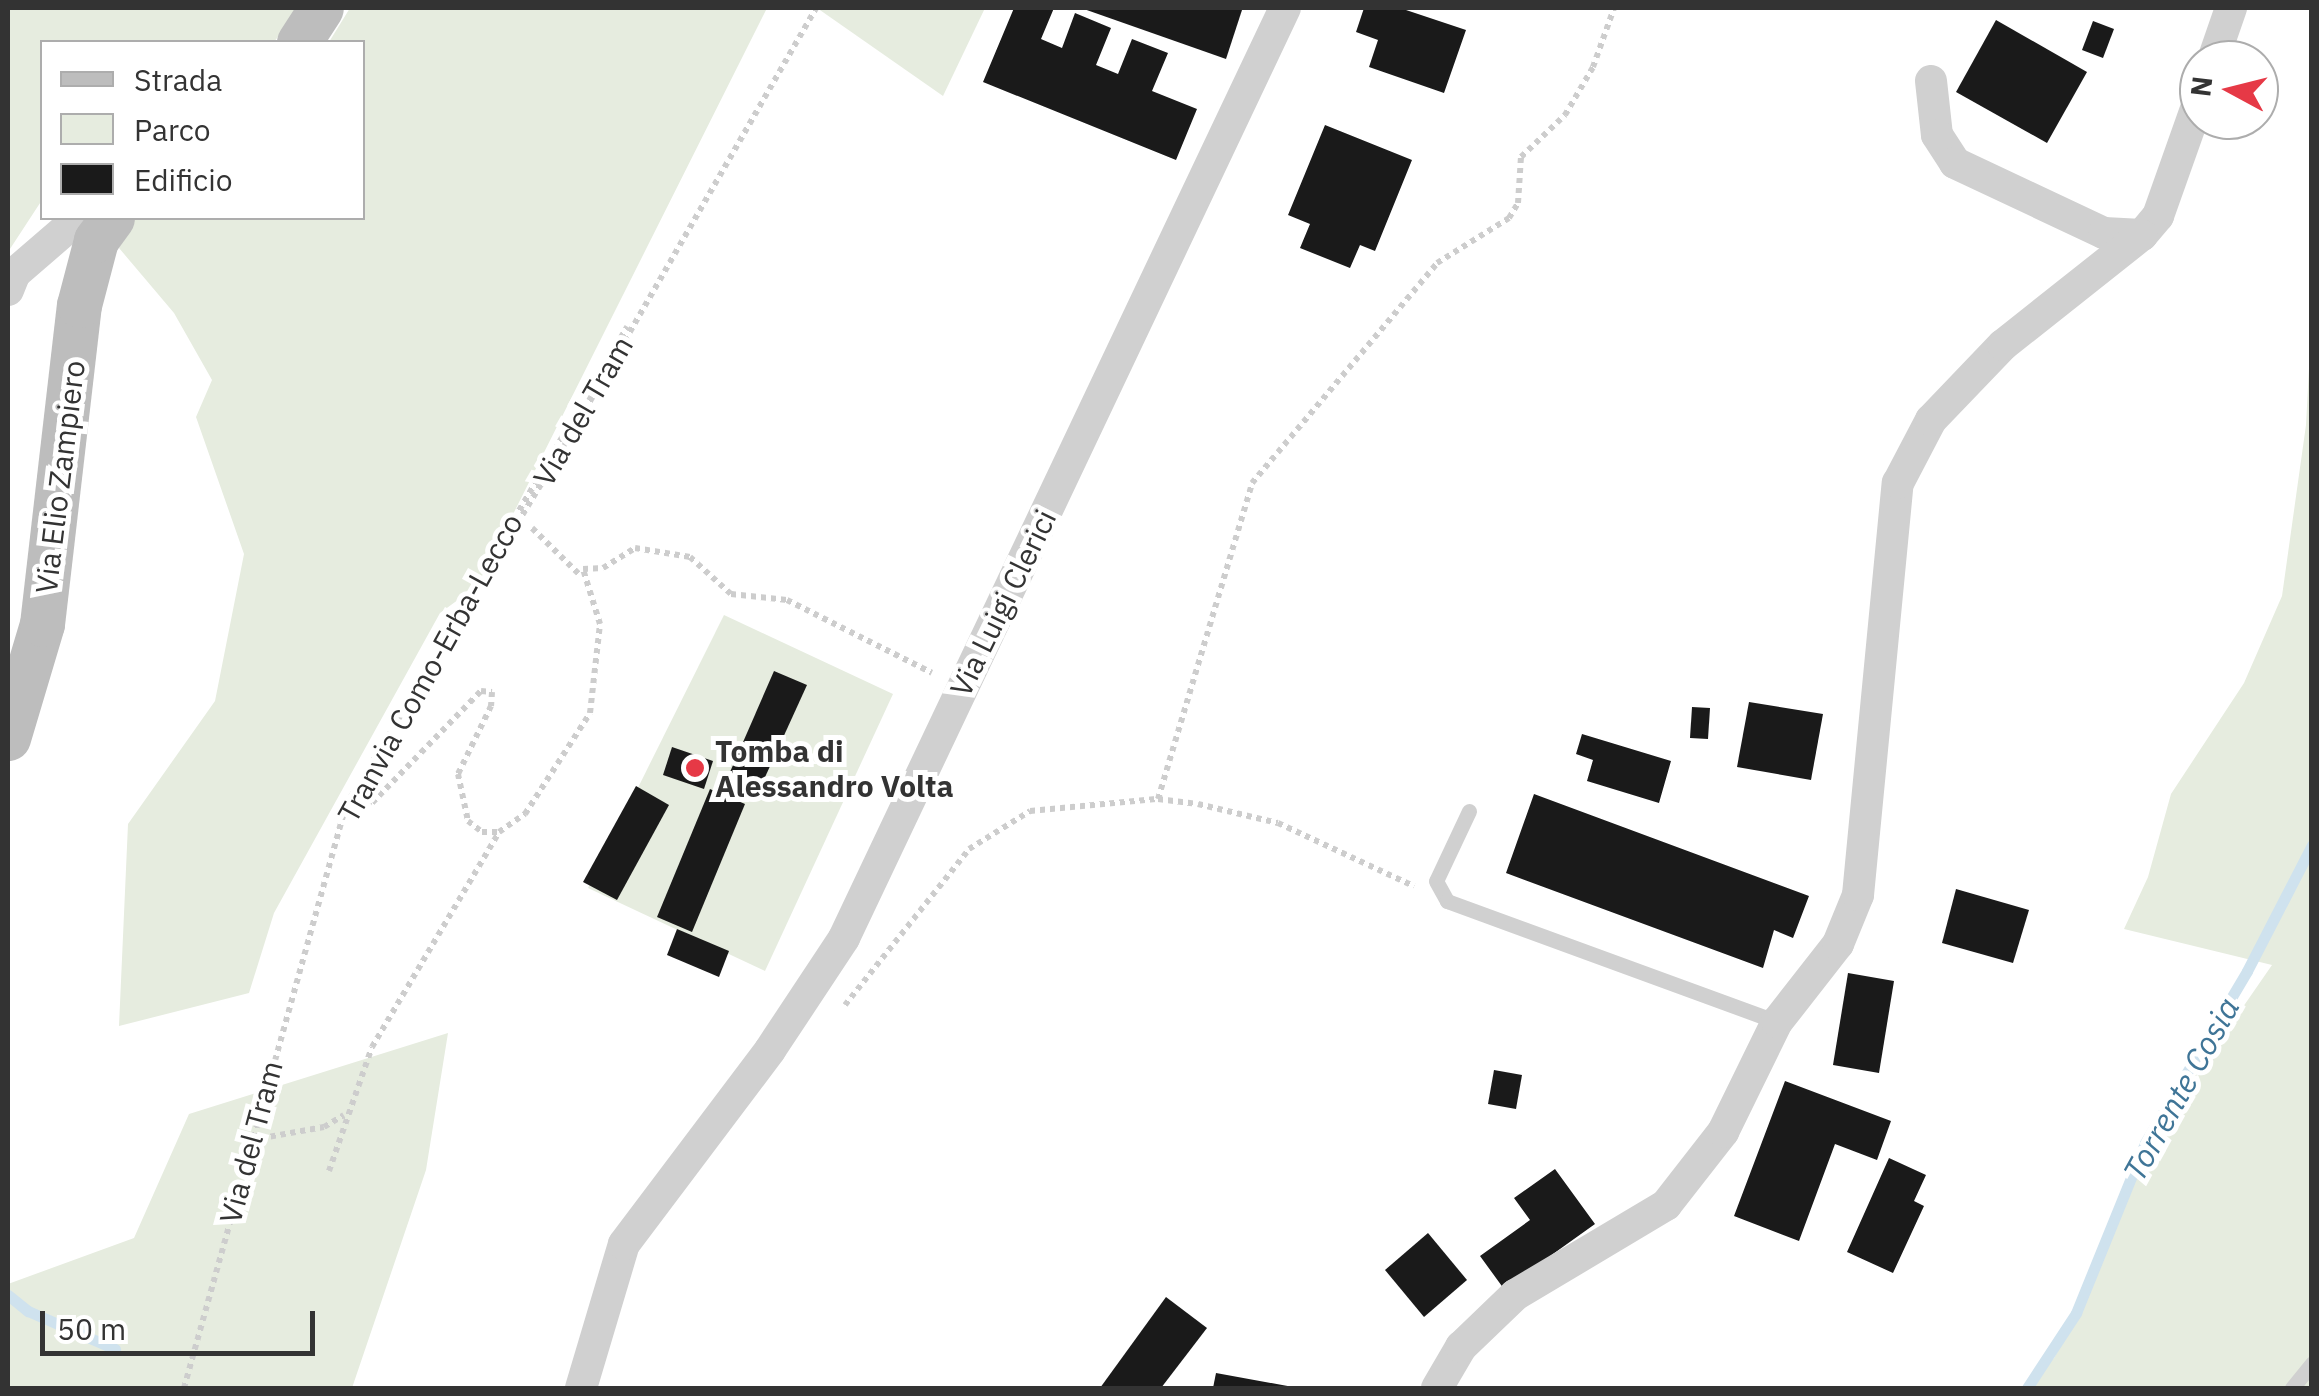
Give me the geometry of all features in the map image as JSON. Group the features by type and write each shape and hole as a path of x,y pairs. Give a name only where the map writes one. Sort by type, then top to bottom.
{"street":[{"path":"300,40 321,8"},
{"name":"Via Luigi Clerici","path":"582,1388 624,1244 844,938 1285,8"},
{"path":"2220,40 2232,8"},
{"path":"1930,81 1937,136 1954,163 2104,234 2142,235"},
{"path":"1437,1388 1461,1347 1516,1295 1666,1204 1723,1132 1777,1022 1838,944 1858,895 1898,484 1931,420 2003,345 2142,235 2158,216 2185,140"},
{"path":"8,290 15,273 77,220"},
{"name":"Via Elio Zampiero","path":"8,738 42,624 79,304 96,240 111,220"}],"lane":[{"path":"1468,811 1436,881 1447,901 1777,1022"},
{"path":"2292,1388 2312,1363"}],"path":[{"name":"Via del Tram","path":"186,1388 250,1140 346,805 570,436 816,8"},
{"name":"Tranvia Como-Erba-Lecco","path":"186,1388 304,939 344,815 816,8"},
{"path":"1158,799 1252,483 1438,263 1509,218 1518,204 1521,157 1564,115 1593,67 1614,8"},
{"path":"517,510 554,445 570,436"},
{"path":"330,1171 345,1115 372,1047 499,832 525,814 590,712 600,624 581,576 532,528"},
{"path":"581,576 583,569 603,568 635,548 672,550 690,556 731,594 787,600 927,674 976,660"},
{"path":"346,805 372,802 420,760 466,704 481,692 492,692 458,774 468,821 482,832 499,832"},
{"path":"834,1016 969,849 1030,811 1158,799 1278,822 1447,901"},
{"path":"250,1140 324,1127 345,1115"}],"green space":[{"path":"8,8 300,8 276,40 40,40 40,203 8,252"},
{"path":"350,8 767,8 477,586 440,613 274,913 249,993 119,1026 128,824 215,701 244,554 196,417 212,380 174,313 119,248 133,220 365,220 365,40 330,40"},
{"path":"817,8 985,8 943,96"},
{"path":"2311,330 2311,1388 2024,1388 2054,1358 2075,1320 2144,1150 2272,965 2124,929 2148,877 2171,794 2244,683 2282,596 2306,425"},
{"path":"724,615 893,694 765,971 588,888"},
{"path":"448,1033 426,1170 352,1388 8,1388 8,1284 134,1238 189,1114"}],"building":[{"path":"1014,8 1054,8 1041,39 1062,48 1075,13 1111,28 1096,65 1118,74 1132,39 1168,53 1152,91 1197,109 1176,160 983,82"},
{"path":"1081,8 1234,8 1242,10 1226,59"},
{"path":"1364,8 1400,8 1466,30 1444,93 1369,67 1378,40 1356,32"},
{"path":"1996,20 2087,72 2047,143 1956,92"},
{"path":"2093,21 2114,29 2103,58 2082,50"},
{"path":"1325,125 1412,160 1375,251 1360,245 1350,268 1300,248 1310,224 1288,215"},
{"path":"774,671 807,685 761,786 730,772"},
{"path":"1749,702 1823,714 1811,780 1737,767"},
{"path":"1692,707 1710,708 1708,739 1690,738"},
{"path":"1582,734 1671,761 1659,803 1587,781 1593,760 1576,754"},
{"path":"672,747 713,761 704,789 663,775"},
{"path":"636,786 669,805 617,900 583,882"},
{"path":"710,789 745,804 692,932 657,917"},
{"path":"1534,794 1809,896 1793,938 1774,930 1763,968 1506,873"},
{"path":"1956,889 2029,910 2013,963 1942,943"},
{"path":"677,929 729,951 719,977 667,955"},
{"path":"1848,973 1894,981 1879,1073 1833,1065"},
{"path":"1494,1070 1522,1075 1516,1109 1488,1104"},
{"path":"1785,1081 1891,1121 1877,1160 1835,1144 1799,1241 1734,1216"},
{"path":"1889,1158 1926,1175 1914,1201 1924,1206 1893,1273 1847,1252"},
{"path":"1555,1169 1595,1224 1504,1289 1480,1256 1530,1220 1514,1198"},
{"path":"1428,1233 1467,1280 1424,1317 1385,1270"},
{"path":"1166,1297 1207,1328 1161,1388 1100,1388"},
{"path":"1216,1373 1293,1387 1293,1388 1213,1388"}],"waterway":[{"name":"Torrente Cosia","path":"2027,1388 2076,1313 2145,1143 2247,971 2312,845"},
{"path":"8,1295 28,1311 115,1349"}],"place":[{"name":"Tomba di Alessandro Volta","path":"695,768"}]}
